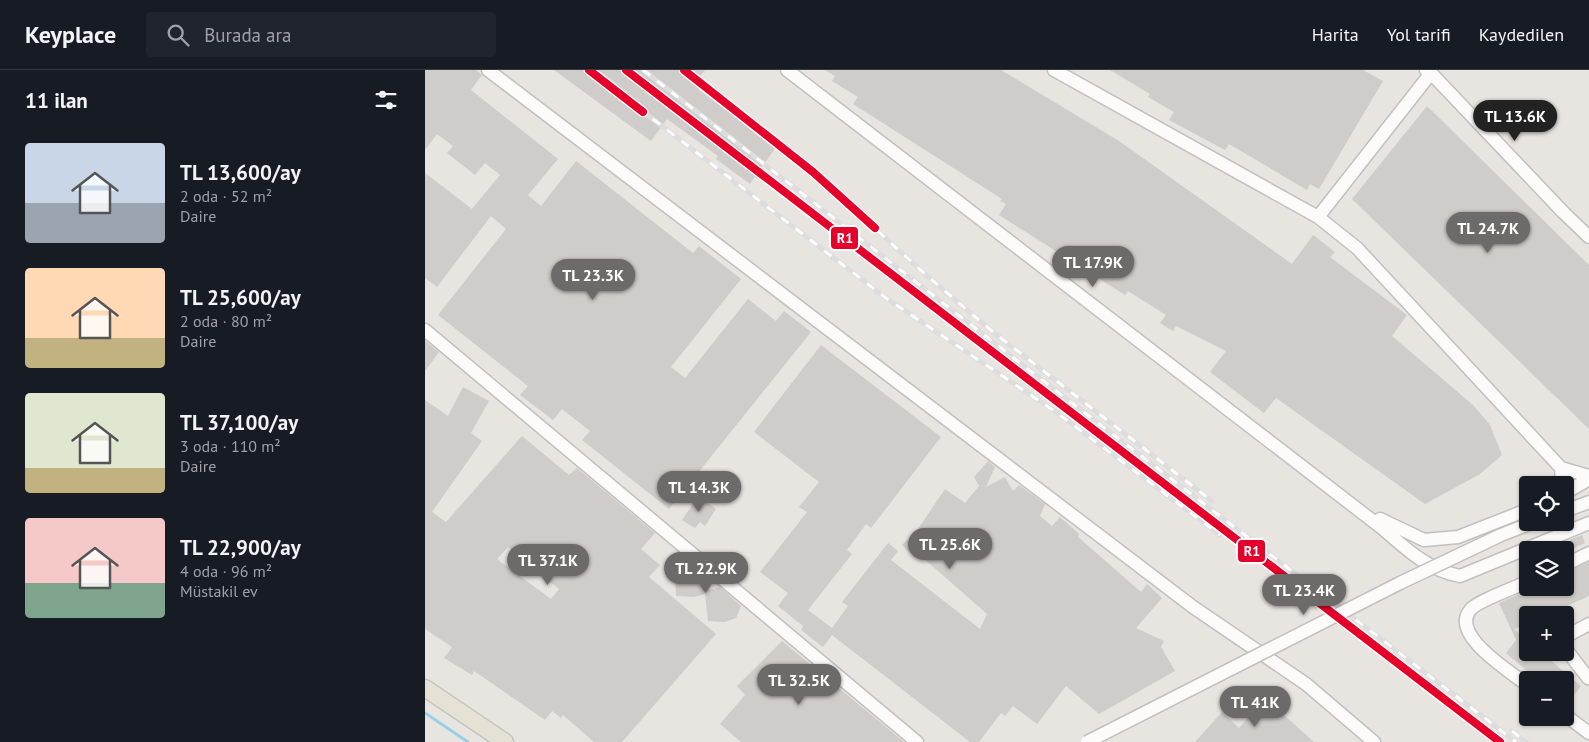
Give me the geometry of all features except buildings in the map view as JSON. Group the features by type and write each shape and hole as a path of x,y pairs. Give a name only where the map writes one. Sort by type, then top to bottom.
{"main road":[{"path":"425,688 505,742"}],"street":[{"path":"488,70 1193,607 1306,684 1374,742"},
{"path":"787,70 1353,505 1416,557 1444,573 1461,576 1589,523"},
{"path":"1054,70 1318,217 1357,248 1561,468 1589,477"},
{"path":"1318,217 1429,71 1589,237"},
{"path":"425,330 917,742"},
{"path":"1561,468 1561,476"},
{"path":"1574,487 1589,477"},
{"path":"1574,508 1589,502"},
{"path":"1353,505 1424,540 1457,537 1519,513"},
{"path":"1087,742 1400,583 1519,528"},
{"path":"1574,560 1589,553"},
{"path":"1519,586 1472,608 1466,618 1467,630 1478,646 1519,679"},
{"path":"1574,632 1589,624"},
{"path":"1574,660 1588,678"},
{"path":"1574,722 1589,734"}],"waterway":[{"path":"425,713 468,742"}],"railway":[{"path":"626,70 1500,742"},
{"path":"643,70 1068,400 1516,742"},
{"path":"684,70 813,172 925,274 993,332 1212,501"},
{"path":"610,86 886,298 1056,412 1220,535"},
{"path":"1512,731 1526,742"}],"transit line":[{"name":"R1","path":"589,70 643,112"},
{"name":"R1","path":"626,70 1500,742"},
{"name":"R1","path":"684,70 813,172 875,228"}]}
